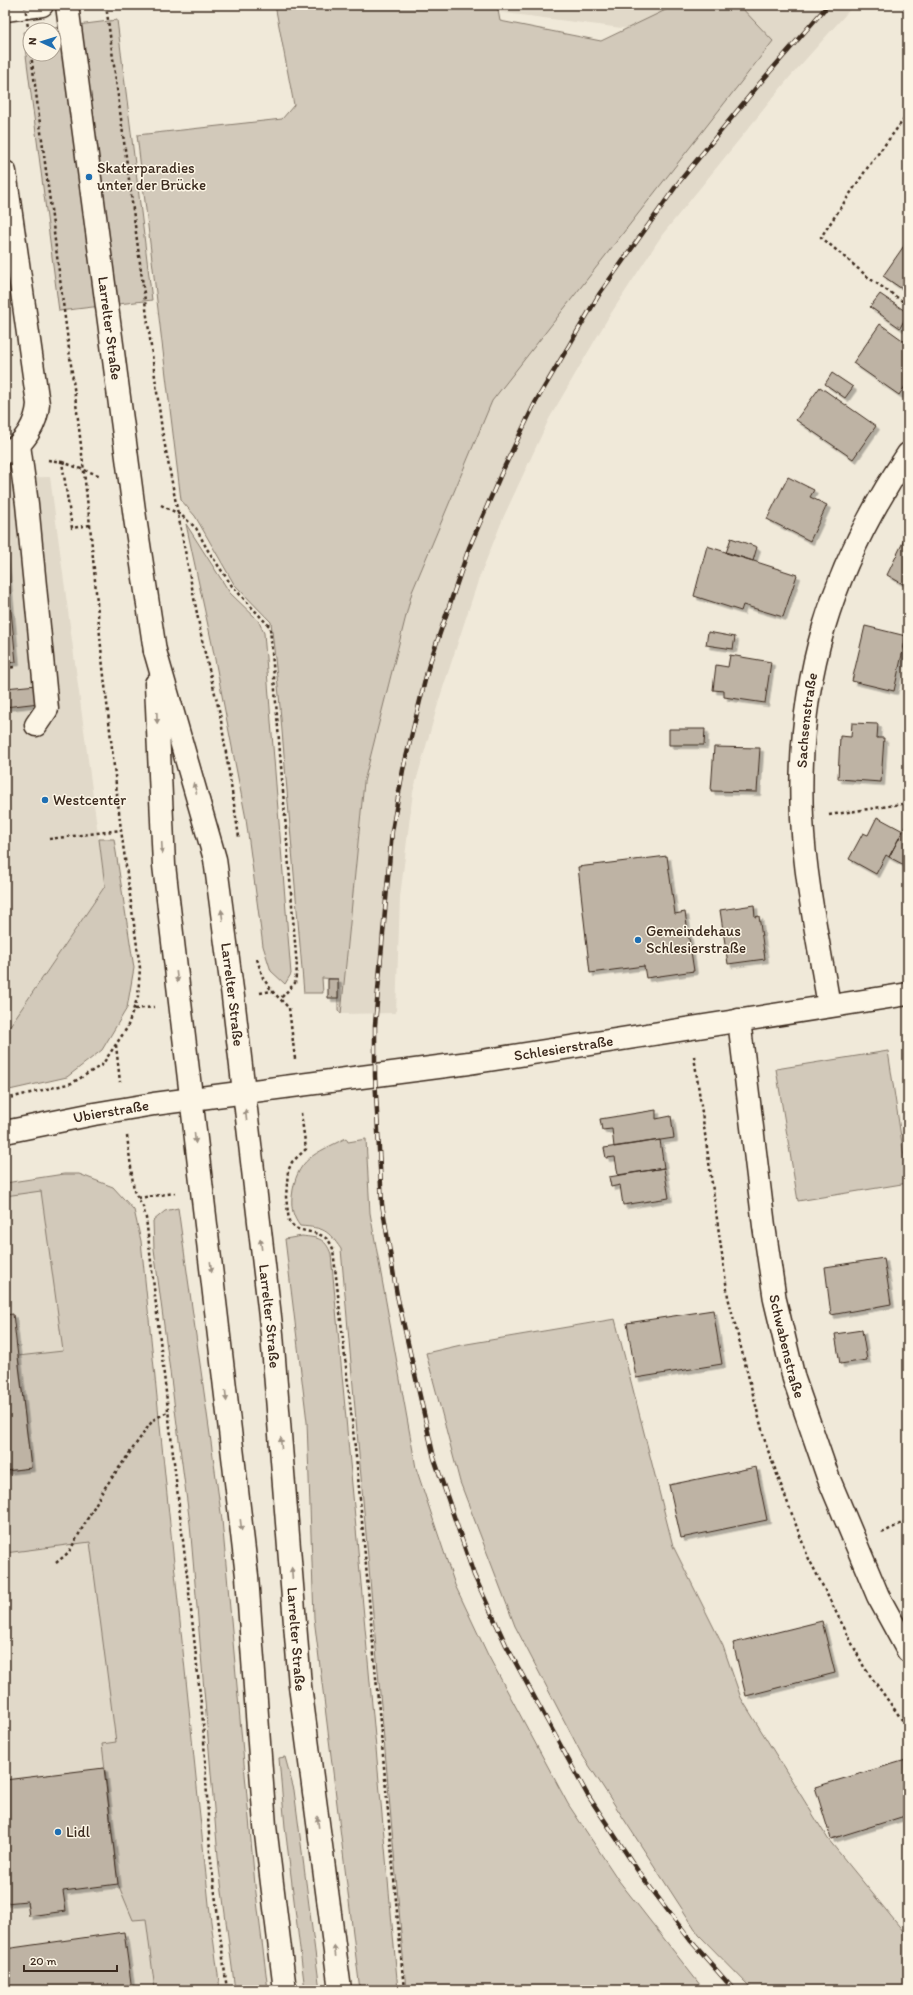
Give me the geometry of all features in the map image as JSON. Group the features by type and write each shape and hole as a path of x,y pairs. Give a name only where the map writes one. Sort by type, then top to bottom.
{"street":[{"path":"5,10 42,5"},
{"name":"Larrelter Straße","path":"67,5 135,518 155,651 163,858 247,1576 265,1826 285,1990"},
{"path":"5,172 9,228 38,404 35,420 28,434 12,449 27,504 47,709 36,725"},
{"name":"Sachsenstraße","path":"829,1006 808,872 802,819 801,770 804,729 812,668 837,586 862,529 908,454"},
{"name":"Larrelter Straße","path":"155,651 214,858 234,997 272,1334 300,1686 340,1990"},
{"name":"Schlesierstraße","path":"218,1096 469,1063 908,994"},
{"name":"Schwabenstraße","path":"739,1020 764,1226 775,1300 794,1379 828,1478 878,1596 908,1651"},
{"name":"Ubierstraße","path":"5,1132 94,1114 218,1096"}],"path":[{"path":"25,5 27,22"},
{"path":"106,5 162,430 203,645 220,714 240,840"},
{"path":"5,1099 72,1083 102,1065 132,1019 138,996 140,968 121,830 102,658 90,525 33,62"},
{"path":"908,114 868,167 821,237 869,278 908,305"},
{"path":"62,462 91,471 104,477"},
{"path":"66,483 72,528 90,525"},
{"path":"160,505 181,515 196,528 207,549 232,586 270,627 297,968 295,983 280,1000"},
{"path":"802,819 908,803"},
{"path":"49,839 121,830"},
{"path":"257,957 263,978 280,1000 289,1008"},
{"path":"306,1150 292,1162 288,1171 286,1197 289,1221 295,1228 324,1236 330,1242 333,1250 359,1482 404,1990"},
{"path":"134,1191 143,1207 146,1218 169,1411 202,1722 210,1853 227,1990"},
{"path":"56,1563 69,1552 104,1489 153,1420 169,1411"}],"shaded area":[{"path":"275,5 497,5 500,21 601,41 676,5 739,5 773,41 492,401 412,592 364,782 341,1014 338,1010 338,979 322,978 323,993 304,993 279,695 271,622 234,584 195,516 181,500 137,135 282,119 294,105"},
{"path":"442,5 854,5 789,78 662,235 608,318 549,419 504,516 479,578 440,697 413,792 400,897 396,1013 341,1014 364,782 412,592 492,401 723,41"},
{"name":"Skaterparadies unter der Brücke","path":"117,20 152,300 59,311 27,62 62,62 62,27"},
{"path":"50,477 105,886 5,1033 5,478"},
{"path":"186,524 230,593 258,620 264,633 291,974 285,984 271,971 263,946 246,819 212,644"},
{"path":"99,839 114,839 134,968 127,1008 102,1050 67,1077 5,1091 5,1033 105,886"},
{"path":"888,1051 908,1183 798,1201 776,1069"},
{"path":"346,1138 348,1142 366,1139 370,1213 416,1468 455,1585 488,1655 568,1804 619,1881 704,1990 406,1990 341,1249 328,1233 320,1229 300,1226 294,1216 292,1205 294,1184 303,1165 316,1153"},
{"path":"64,1174 205,1990 5,1990 5,1183"},
{"path":"64,1174 79,1174 113,1187 134,1210 141,1241 210,1914 220,1990 155,1990 146,1919 133,1920 118,1884 102,1744 116,1742 90,1542 5,1553 5,1471 31,1468 18,1356 63,1351 41,1191 5,1196 5,1183"},
{"path":"178,1208 222,1520 255,1885 268,1990 235,1990 219,1868 190,1524 154,1249 153,1221 165,1211"},
{"path":"302,1236 320,1239 329,1248 331,1254 398,1990 360,1990 314,1618 307,1422 285,1239"},
{"path":"615,1319 673,1546 723,1646 741,1698 828,1839 908,1937 908,1990 753,1990 699,1935 581,1753 515,1626 460,1482 426,1353 461,1345"},
{"path":"285,1757 294,1790 320,1990 305,1990 285,1827 279,1758"}],"building":[{"path":"908,240 908,293 883,276"},
{"path":"880,294 908,313 900,328 870,307"},
{"path":"880,324 908,344 908,382 899,395 853,363"},
{"path":"832,373 853,387 845,398 825,384"},
{"path":"820,387 876,426 853,459 796,420"},
{"path":"788,477 814,490 810,497 827,505 810,541 767,519"},
{"path":"731,538 757,547 753,561 726,553"},
{"path":"904,540 908,541 908,587 887,575"},
{"path":"707,546 797,575 783,617 743,605 741,611 694,596"},
{"path":"5,549 16,662 5,663"},
{"path":"865,626 906,636 894,691 852,681"},
{"path":"708,632 735,637 733,649 706,645"},
{"path":"730,655 771,662 765,703 724,697 724,691 713,690 716,665 728,667"},
{"path":"37,685 39,703 5,707 5,688"},
{"path":"852,723 878,724 877,738 884,738 881,782 838,779 840,736 851,737"},
{"path":"669,729 705,729 704,745 669,745"},
{"path":"714,747 760,748 757,792 711,791"},
{"path":"877,817 903,831 889,857 886,855 876,874 849,859 863,833 868,835"},
{"path":"908,821 908,867 889,857"},
{"name":"Gemeindehaus Schlesierstraße","path":"667,856 675,914 685,912 694,971 646,978 644,966 590,973 578,867"},
{"path":"754,905 755,917 759,916 765,959 728,964 720,910"},
{"path":"328,979 338,979 338,998 328,998"},
{"path":"656,1110 656,1119 671,1116 674,1138 614,1147 612,1129 602,1130 600,1119"},
{"path":"660,1140 664,1168 618,1175 615,1157 606,1158 604,1148"},
{"path":"664,1168 669,1198 623,1205 620,1185 611,1187 609,1177"},
{"path":"884,1258 891,1304 831,1315 825,1267"},
{"path":"713,1310 722,1364 636,1378 627,1323"},
{"path":"13,1314 31,1468 5,1471 5,1315"},
{"path":"862,1330 867,1360 840,1364 835,1334"},
{"path":"756,1467 767,1520 681,1538 669,1485"},
{"path":"822,1621 835,1673 746,1696 733,1643"},
{"path":"906,1760 908,1766 908,1815 831,1839 815,1787"},
{"name":"Lidl","path":"104,1768 118,1884 63,1891 66,1911 29,1916 27,1901 5,1903 5,1780"},
{"path":"124,1932 132,1990 5,1990 5,1949"}],"railway":[{"path":"734,1990 690,1940 638,1871 587,1794 506,1645 474,1575 434,1458 397,1295 382,1204 375,1076 375,1025 392,831 403,770 428,668 469,548 501,474 535,403 600,293 679,182 760,83 828,5"}],"place":[{"name":"Skaterparadies unter der Brücke","path":"89,177"},
{"name":"Westcenter","path":"45,800"},
{"name":"Gemeindehaus Schlesierstraße","path":"638,940"},
{"name":"Lidl","path":"58,1832"}]}
